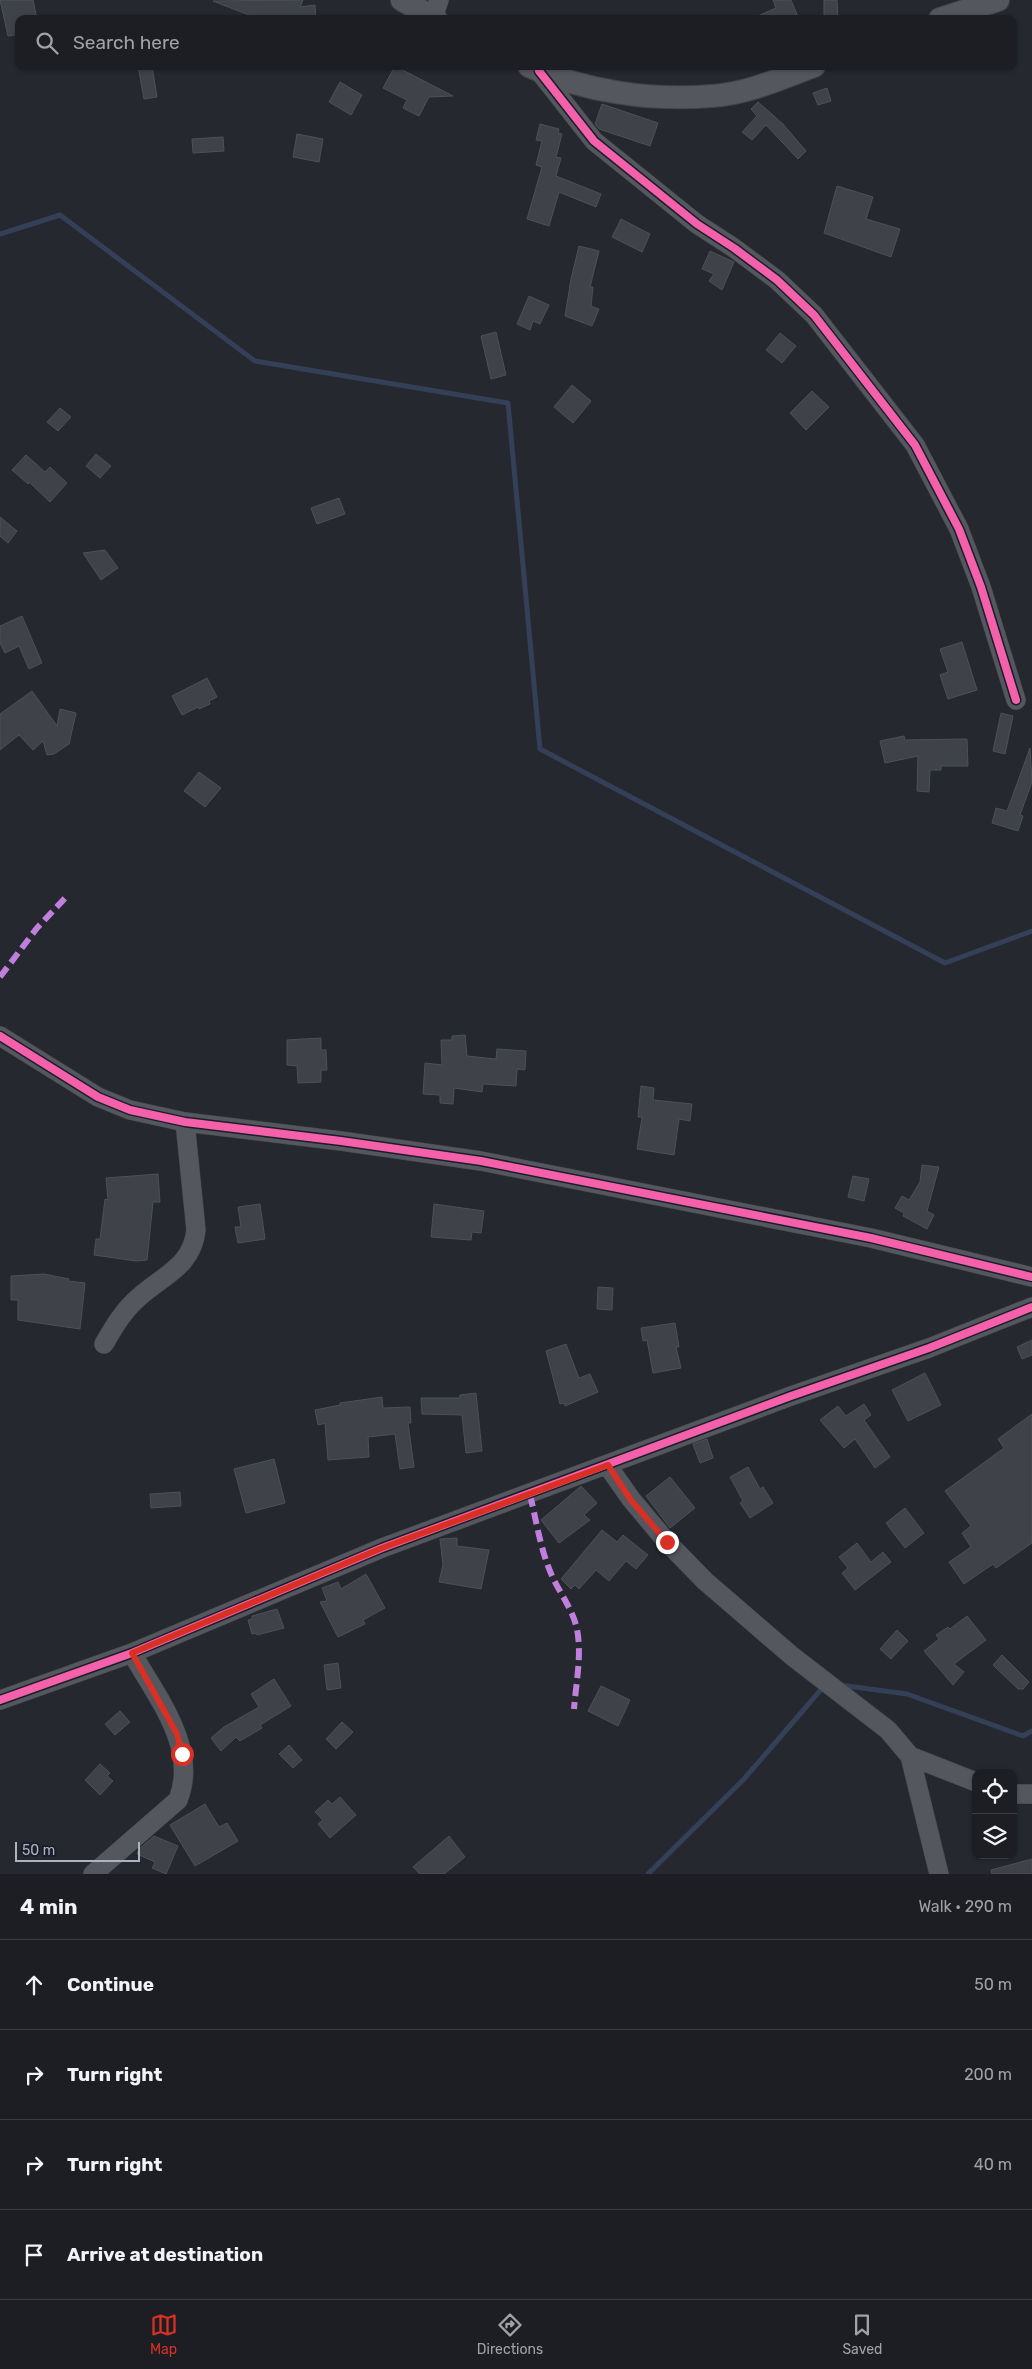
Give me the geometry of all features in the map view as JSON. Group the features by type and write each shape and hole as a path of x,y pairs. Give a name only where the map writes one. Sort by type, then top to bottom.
{"street":[{"path":"402,0 436,12"},
{"path":"952,15 998,0"},
{"path":"536,70 594,142 697,224 734,248 777,280 814,316 915,445 959,529 981,587 1016,700"},
{"path":"540,70 606,91 659,97 713,96 751,88 803,70"},
{"path":"0,1036 98,1097 130,1110 185,1122 341,1141 480,1161 871,1238 1032,1277"},
{"path":"104,1344 121,1315 138,1298 179,1266 195,1243 196,1230 185,1122"},
{"path":"0,1700 132,1653 382,1548 800,1393 929,1348 1032,1307"},
{"path":"608,1465 630,1499 667,1542 705,1581 792,1656 888,1730 910,1756 939,1874"},
{"path":"93,1874 178,1800 183,1788 182,1754 177,1734 132,1653"},
{"path":"910,1756 972,1780"},
{"path":"1017,1794 1032,1794"}],"building":[{"path":"0,0 33,0 36,15 15,15 15,35 8,36"},
{"path":"303,0 300,7 315,5 316,15 249,15 213,1"},
{"path":"773,0 791,0 797,15 760,15 776,8"},
{"path":"824,0 837,0 838,15 824,15"},
{"path":"139,70 153,70 157,97 144,99"},
{"path":"393,70 403,70 453,96 429,97 419,116 403,108 407,100 383,88"},
{"path":"340,82 362,95 351,115 329,102"},
{"path":"827,88 831,101 818,105 813,93"},
{"path":"758,102 783,124 806,151 798,159 766,125 752,140 742,132 757,116 751,109"},
{"path":"602,104 658,123 650,146 599,129 595,124"},
{"path":"540,124 559,129 558,133 562,134 556,157 561,158 556,176 601,194 596,207 559,192 549,226 527,219 542,167 536,165 542,141 536,140"},
{"path":"297,134 323,139 319,162 293,157"},
{"path":"223,137 224,151 193,153 192,139"},
{"path":"837,186 873,197 866,219 900,229 891,257 824,233"},
{"path":"621,219 650,234 642,252 612,237"},
{"path":"579,246 599,251 590,287 593,287 591,306 599,309 592,326 565,316"},
{"path":"710,251 734,262 722,290 709,281 714,274 702,269"},
{"path":"529,296 549,305 540,324 533,321 530,330 517,324"},
{"path":"496,332 506,375 491,379 481,336"},
{"path":"780,333 796,346 782,363 766,350"},
{"path":"572,385 591,401 573,423 554,407"},
{"path":"812,391 829,407 806,430 790,413"},
{"path":"60,408 71,417 58,431 47,422"},
{"path":"96,454 111,466 100,478 86,466"},
{"path":"26,455 45,472 50,467 67,483 50,502 29,482 28,484 12,470"},
{"path":"339,498 345,514 317,524 311,508"},
{"path":"0,517 17,531 8,543 0,536"},
{"path":"105,550 118,568 101,580 83,553"},
{"path":"22,616 42,663 29,669 19,646 5,653 0,643 0,626"},
{"path":"962,642 977,690 948,699 940,675 948,672 940,649"},
{"path":"207,678 217,697 209,701 210,704 199,709 198,707 182,715 172,696"},
{"path":"32,691 57,726 60,709 76,713 69,744 54,754 47,755 43,741 33,750 19,735 0,750 0,714"},
{"path":"1001,713 1013,716 1005,754 993,751"},
{"path":"904,736 905,740 967,739 968,766 941,766 941,770 930,770 929,792 917,791 918,756 885,763 880,741"},
{"path":"1030,748 1032,782 1020,815 1023,816 1018,831 992,823 996,808 1007,811"},
{"path":"199,772 221,788 205,807 184,791"},
{"path":"465,1035 467,1056 496,1059 497,1049 526,1051 525,1070 517,1069 516,1086 483,1084 482,1092 454,1088 453,1104 440,1103 440,1095 423,1094 425,1063 442,1065 441,1040 452,1040 452,1036"},
{"path":"321,1038 321,1050 326,1050 327,1070 321,1070 321,1082 298,1083 297,1066 287,1065 287,1040"},
{"path":"641,1086 654,1088 653,1100 692,1104 690,1121 679,1119 674,1155 637,1149 642,1117 638,1117"},
{"path":"922,1165 939,1167 927,1211 934,1215 927,1229 903,1216 904,1213 895,1208 902,1196 909,1200 920,1182"},
{"path":"158,1174 160,1202 153,1202 147,1260 136,1261 94,1255 96,1239 100,1239 105,1199 108,1200 106,1178"},
{"path":"853,1176 869,1179 864,1201 848,1197"},
{"path":"260,1204 265,1239 238,1243 235,1227 241,1227 238,1207"},
{"path":"434,1204 484,1211 481,1233 472,1232 471,1240 431,1237"},
{"path":"44,1274 69,1279 68,1281 85,1283 80,1329 18,1320 18,1300 11,1300 11,1276"},
{"path":"598,1287 613,1288 612,1310 597,1309"},
{"path":"675,1323 679,1347 676,1347 681,1368 653,1373 647,1340 643,1341 641,1328"},
{"path":"1032,1340 1032,1355 1022,1359 1017,1347"},
{"path":"566,1344 579,1378 590,1374 598,1392 565,1406 564,1403 560,1404 546,1351"},
{"path":"925,1373 941,1405 908,1421 892,1390"},
{"path":"476,1393 482,1451 466,1453 462,1415 422,1414 421,1398 460,1398 460,1395"},
{"path":"382,1397 383,1408 410,1407 411,1423 408,1423 414,1467 400,1469 395,1434 368,1437 369,1457 328,1460 325,1423 318,1425 315,1410 340,1405 340,1403"},
{"path":"864,1404 871,1415 864,1420 890,1457 875,1468 855,1439 844,1448 820,1420 838,1406 846,1416"},
{"path":"1032,1414 1032,1543 996,1568 993,1564 964,1584 949,1562 971,1547 962,1533 971,1526 945,1491 1004,1448 998,1439"},
{"path":"707,1439 713,1458 700,1463 693,1444"},
{"path":"274,1459 285,1503 246,1513 234,1469"},
{"path":"748,1467 760,1489 763,1487 773,1503 750,1518 740,1503 743,1501 730,1477"},
{"path":"670,1477 695,1508 670,1528 646,1496"},
{"path":"581,1486 597,1503 584,1515 590,1520 559,1543 541,1520"},
{"path":"180,1492 181,1506 151,1508 150,1494"},
{"path":"905,1508 924,1533 905,1548 886,1523"},
{"path":"602,1530 617,1542 623,1535 648,1555 636,1569 626,1561 609,1581 596,1570 579,1589 575,1585 571,1589 561,1579"},
{"path":"457,1538 457,1546 489,1550 481,1589 439,1582 443,1565 440,1539"},
{"path":"857,1543 871,1562 883,1552 891,1562 855,1590 842,1573 848,1568 839,1557"},
{"path":"366,1574 385,1608 363,1620 365,1624 338,1637 320,1602 327,1601 322,1588 338,1582 341,1589"},
{"path":"277,1609 284,1628 257,1635 257,1633 252,1634 248,1620 252,1619 252,1616"},
{"path":"967,1616 986,1640 954,1664 964,1672 953,1685 924,1651 939,1639 936,1635 948,1627 950,1629"},
{"path":"897,1630 908,1641 891,1659 880,1649"},
{"path":"1002,1655 1029,1682 1023,1689 1018,1689 993,1665"},
{"path":"338,1663 341,1688 327,1690 324,1665"},
{"path":"274,1679 291,1706 260,1725 262,1728 240,1741 236,1737 221,1751 211,1738 224,1727 259,1707 251,1694"},
{"path":"601,1686 630,1700 618,1726 588,1711"},
{"path":"120,1711 130,1722 115,1735 105,1724"},
{"path":"342,1722 353,1732 336,1749 326,1739"},
{"path":"289,1745 302,1760 293,1768 279,1754"},
{"path":"100,1764 110,1773 107,1776 113,1781 100,1795 85,1780"},
{"path":"340,1797 356,1815 330,1838 318,1824 323,1820 315,1812 328,1800 332,1804"},
{"path":"205,1804 219,1827 227,1823 238,1841 195,1866 170,1825"},
{"path":"154,1836 178,1846 166,1874 152,1868 155,1862 137,1854 139,1849"},
{"path":"449,1836 465,1857 444,1874 420,1874 413,1867"},
{"path":"1032,1859 1032,1874 992,1874 991,1870"}],"waterway":[{"path":"0,234 60,215 255,361 508,403 540,749 945,963 1032,931"},
{"path":"648,1874 744,1779 825,1685"},
{"path":"840,1685 907,1694 1023,1736 1032,1731"}],"marked path":[{"path":"0,977 37,928 68,895"},
{"path":"530,1495 546,1560 577,1629 579,1659 574,1709"}],"cycle path":[{"path":"539,71 594,141 697,224 734,248 777,280 814,315 915,445 959,529 981,587 1016,700"},
{"path":"0,1036 98,1097 130,1110 185,1122 341,1141 481,1161 871,1238 1032,1277"},
{"path":"0,1700 132,1653 382,1548 791,1396 929,1348 1032,1307"}],"route":[{"path":"182,1754 177,1734 132,1653 250,1606 382,1548 608,1465 630,1499 667,1542"}]}
